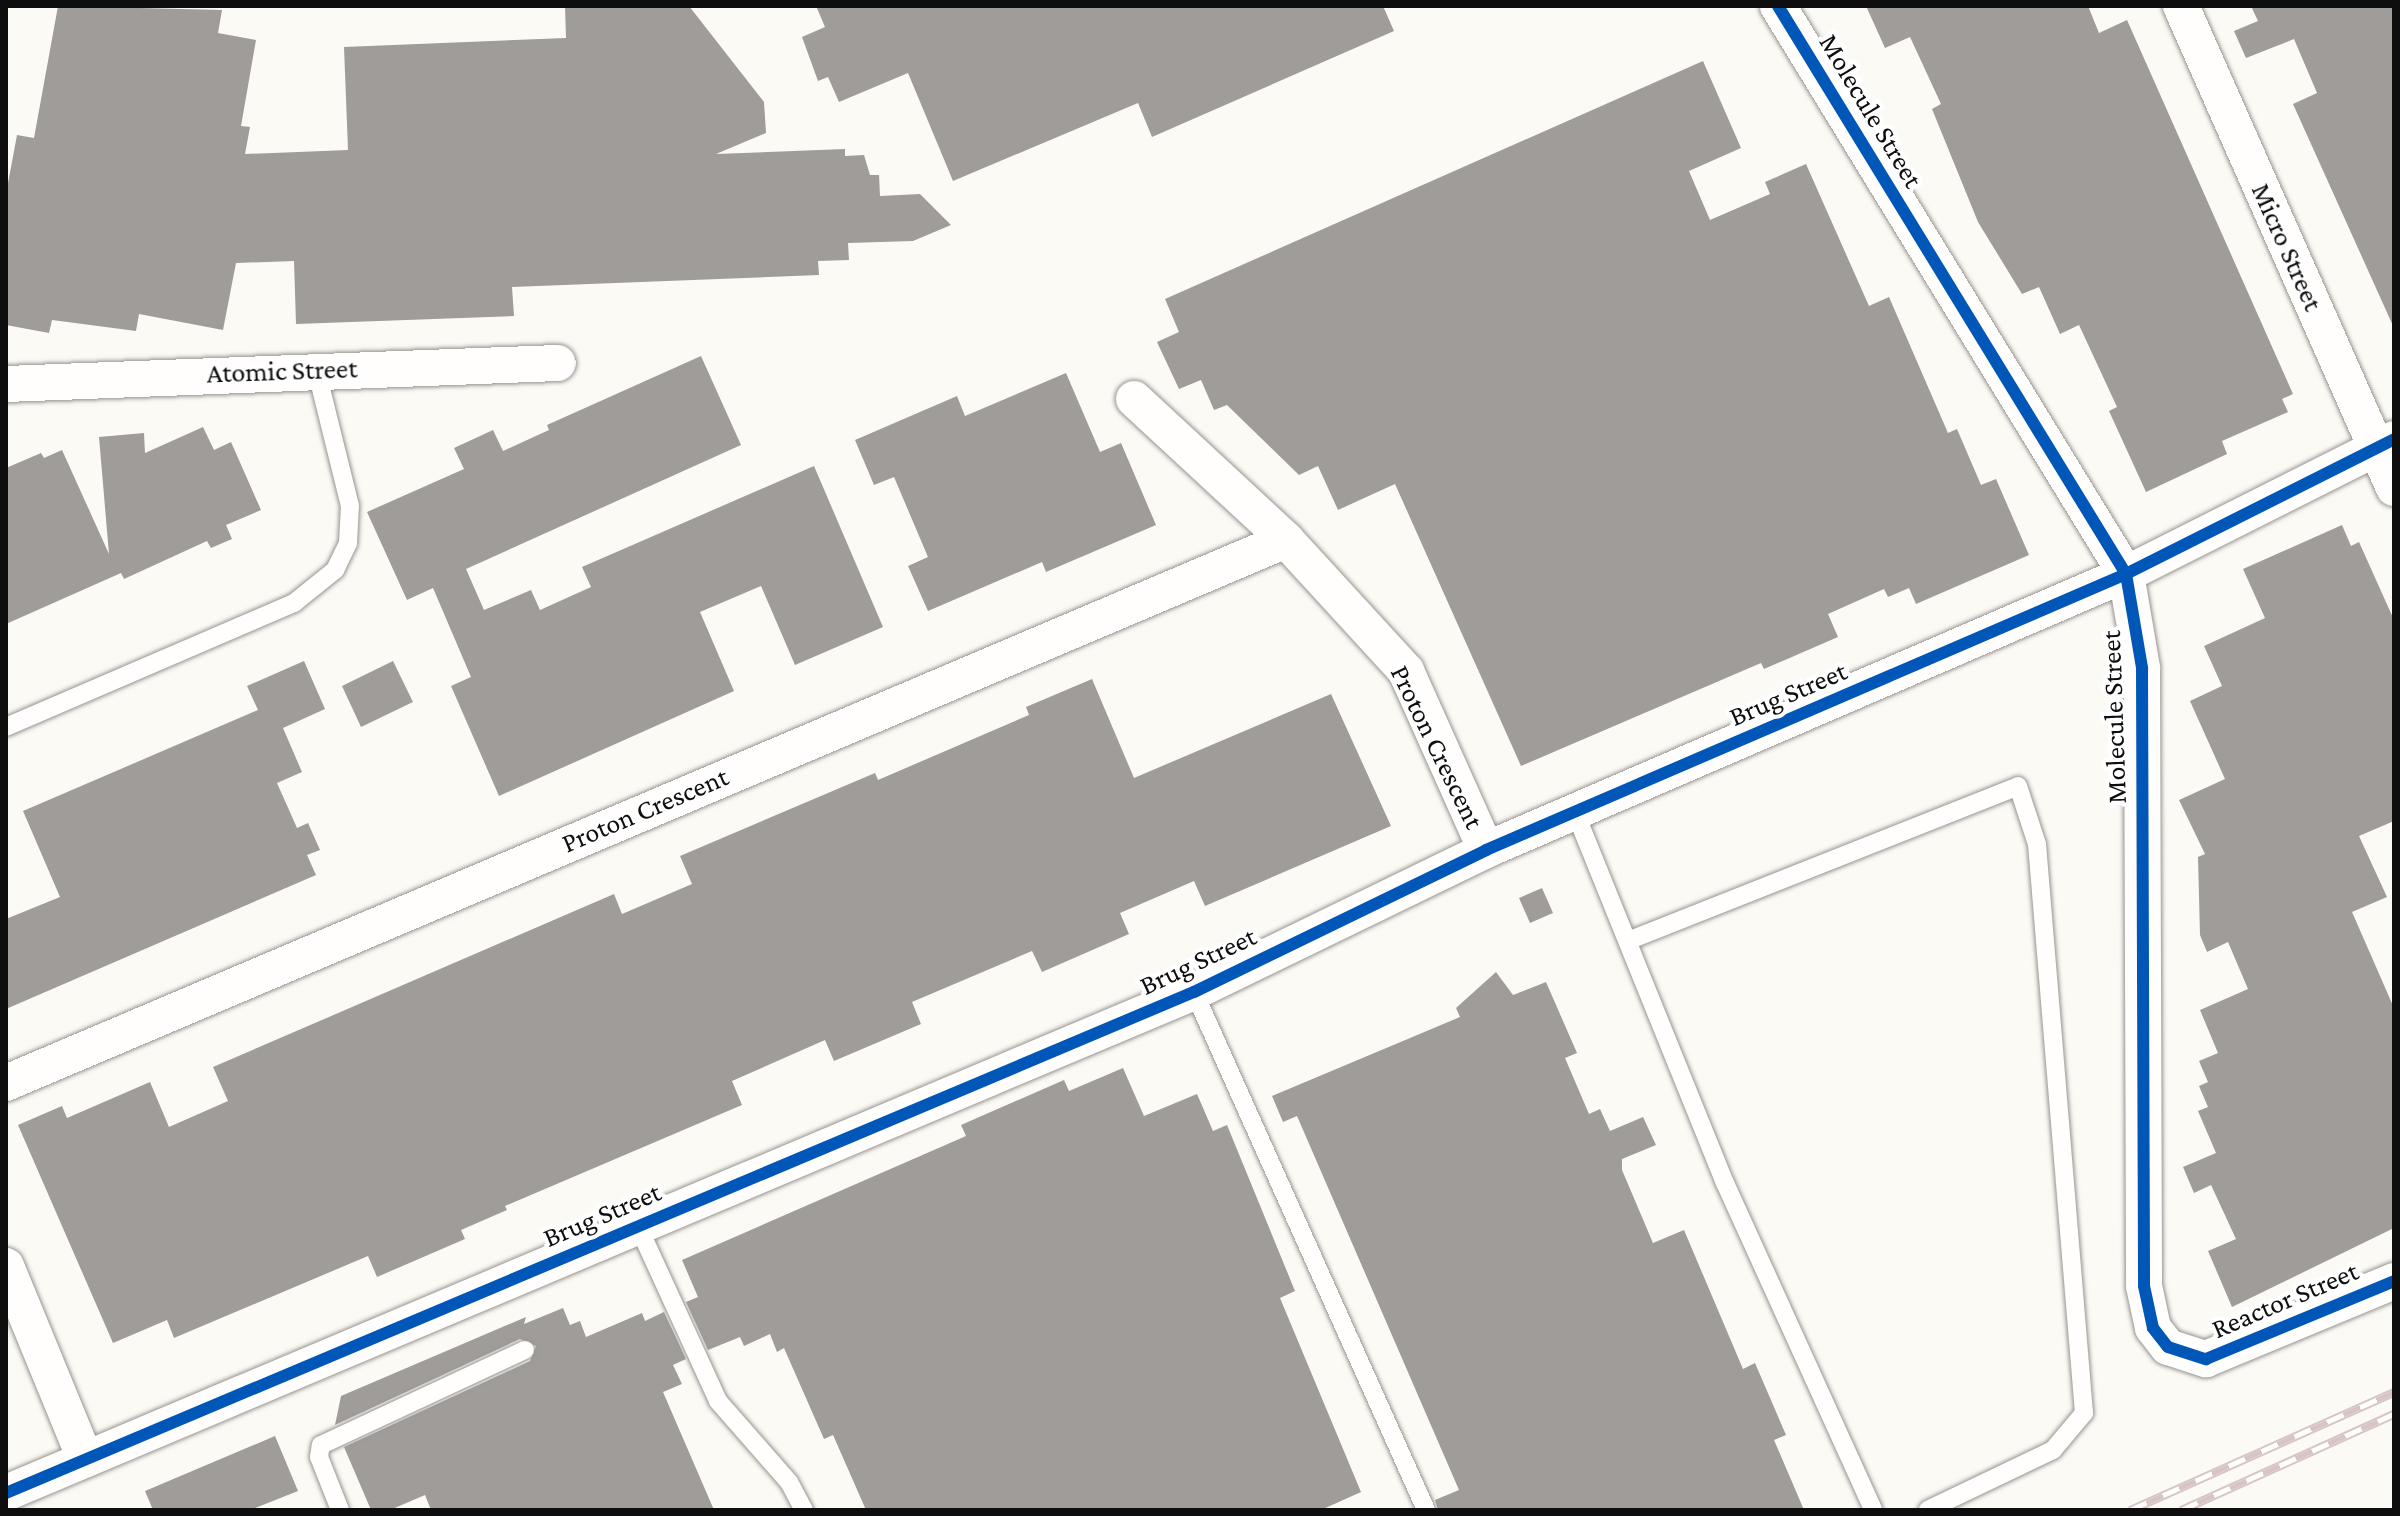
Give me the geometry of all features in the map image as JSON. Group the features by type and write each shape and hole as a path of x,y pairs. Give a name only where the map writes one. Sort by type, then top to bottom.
{"street":[{"name":"Molecule Street","path":"1778,6 2126,574 2142,668 2144,1286"},
{"name":"Micro Street","path":"2181,6 2385,443 2394,488"},
{"name":"Atomic Street","path":"6,384 316,369 558,363"},
{"name":"Proton Crescent","path":"1134,399 1286,540 1406,671 1486,850"},
{"name":"Brug Street","path":"6,1493 1194,992 1486,850 2126,574 2385,443"},
{"name":"Proton Crescent","path":"6,1083 1286,540"},
{"path":"6,1266 85,1459"},
{"name":"Reactor Street","path":"2144,1286 2158,1339 2191,1358 2206,1359 2394,1281"}],"lane":[{"path":"6,727 294,603 335,570 348,543 350,506 316,369"},
{"path":"1630,940 2018,786 2037,844 2084,1413 2053,1450 1928,1510"},
{"path":"1575,812 1630,940 1725,1183 1873,1510"},
{"path":"1194,992 1426,1510"},
{"path":"638,1226 718,1401 789,1482 804,1510"},
{"path":"340,1510 319,1457 321,1445 525,1350"}],"building":[{"path":"58,6 222,10 218,33 256,40 241,126 250,127 245,154 348,150 344,47 566,38 565,6 689,6 764,102 766,133 716,154 845,149 845,156 864,155 870,175 879,175 880,196 920,194 951,225 913,241 848,243 849,260 818,261 819,275 512,287 514,316 296,324 294,261 236,263 223,330 139,314 136,331 52,320 49,333 6,325 6,194 17,135 34,138"},
{"path":"816,6 1383,6 1394,31 1152,137 1138,103 953,181 908,73 839,102 828,77 818,81 802,37 825,27"},
{"path":"1866,6 2088,6 2099,33 2127,20 2293,394 2282,399 2288,412 2222,441 2227,454 2146,492 2109,411 2117,407 2079,325 2060,334 2039,287 2022,294 1978,222 1932,109 1941,104 1910,37 1885,48"},
{"path":"2251,6 2394,6 2394,328 2293,104 2317,93 2294,39 2246,58 2234,31 2258,21"},
{"path":"1703,61 1741,148 1689,171 1710,220 1770,194 1765,182 1806,164 1869,306 1889,297 1948,433 1957,429 1981,485 1996,479 2029,555 1916,604 1909,588 1888,597 1884,589 1828,614 1838,637 1764,669 1761,663 1521,766 1395,484 1338,510 1318,466 1299,475 1227,405 1214,410 1201,380 1179,389 1157,342 1179,332 1165,299"},
{"path":"701,356 741,445 466,569 484,610 531,590 540,610 591,587 582,567 814,466 883,627 795,665 761,586 700,612 734,691 499,796 451,686 471,677 433,588 407,600 367,512 464,469 454,448 493,430 503,451 549,430 547,425"},
{"path":"1066,373 1100,452 1121,443 1156,525 1046,572 1042,562 928,611 908,566 928,557 894,477 874,485 855,440 957,396 965,416"},
{"path":"203,427 214,450 231,442 261,510 226,525 232,539 211,548 207,541 124,579 121,573 6,624 6,468 41,453 44,458 62,450 109,554 99,437 144,433 145,453"},
{"path":"2342,525 2351,546 2359,542 2394,620 2394,821 2359,836 2387,897 2352,912 2394,1008 2394,1228 2232,1307 2208,1251 2236,1239 2211,1185 2194,1193 2183,1167 2216,1153 2198,1111 2208,1107 2199,1086 2208,1082 2199,1061 2218,1053 2200,1010 2248,989 2228,942 2207,952 2200,935 2198,857 2205,854 2179,800 2225,779 2190,701 2222,686 2204,646 2265,618 2243,569"},
{"path":"304,661 325,709 283,728 302,772 277,783 297,828 308,823 320,850 307,855 316,875 6,1009 6,919 60,897 23,811 258,710 247,686"},
{"path":"393,661 413,702 361,727 342,686"},
{"path":"1092,679 1134,778 1331,694 1391,826 1205,906 1194,881 1120,913 1129,934 1042,972 1032,951 912,1002 921,1024 834,1061 825,1040 732,1081 742,1105 505,1206 507,1210 461,1230 465,1239 377,1277 368,1256 174,1338 167,1320 113,1343 18,1125 62,1106 67,1118 150,1082 169,1127 228,1101 213,1067 614,894 622,914 692,884 680,856 875,773 878,780 1029,715 1026,707"},
{"path":"1542,888 1553,913 1530,923 1519,898"},
{"path":"1496,972 1513,995 1546,982 1577,1053 1565,1058 1589,1114 1600,1109 1610,1131 1643,1117 1656,1145 1622,1159 1622,1170 1653,1243 1684,1230 1743,1369 1755,1363 1786,1435 1774,1440 1804,1510 1438,1510 1435,1500 1459,1490 1297,1116 1283,1122 1272,1096 1460,1017 1456,1008"},
{"path":"1123,1068 1144,1116 1197,1094 1213,1131 1227,1125 1295,1291 1280,1298 1361,1492 1321,1510 866,1510 833,1435 824,1439 784,1348 777,1352 770,1334 744,1346 740,1337 708,1350 686,1302 698,1297 682,1260 966,1136 961,1125 1064,1080 1069,1091"},
{"path":"563,1308 570,1325 580,1321 586,1337 642,1313 645,1321 664,1312 686,1359 673,1365 682,1384 663,1392 714,1510 431,1510 425,1495 390,1510 371,1510 344,1447 530,1361 536,1346 520,1339 335,1425 341,1396 526,1317 524,1324"},
{"path":"275,1436 298,1491 250,1510 153,1510 145,1491"}],"railway":[{"path":"2130,1510 2394,1392"},
{"path":"2181,1510 2394,1414"}],"cycle path":[{"path":"1778,6 2126,574 2142,668 2144,1286 2153,1328 2168,1347 2206,1359 2394,1281"},
{"path":"6,1493 1194,992 1486,850 2126,574 2394,439"}]}
